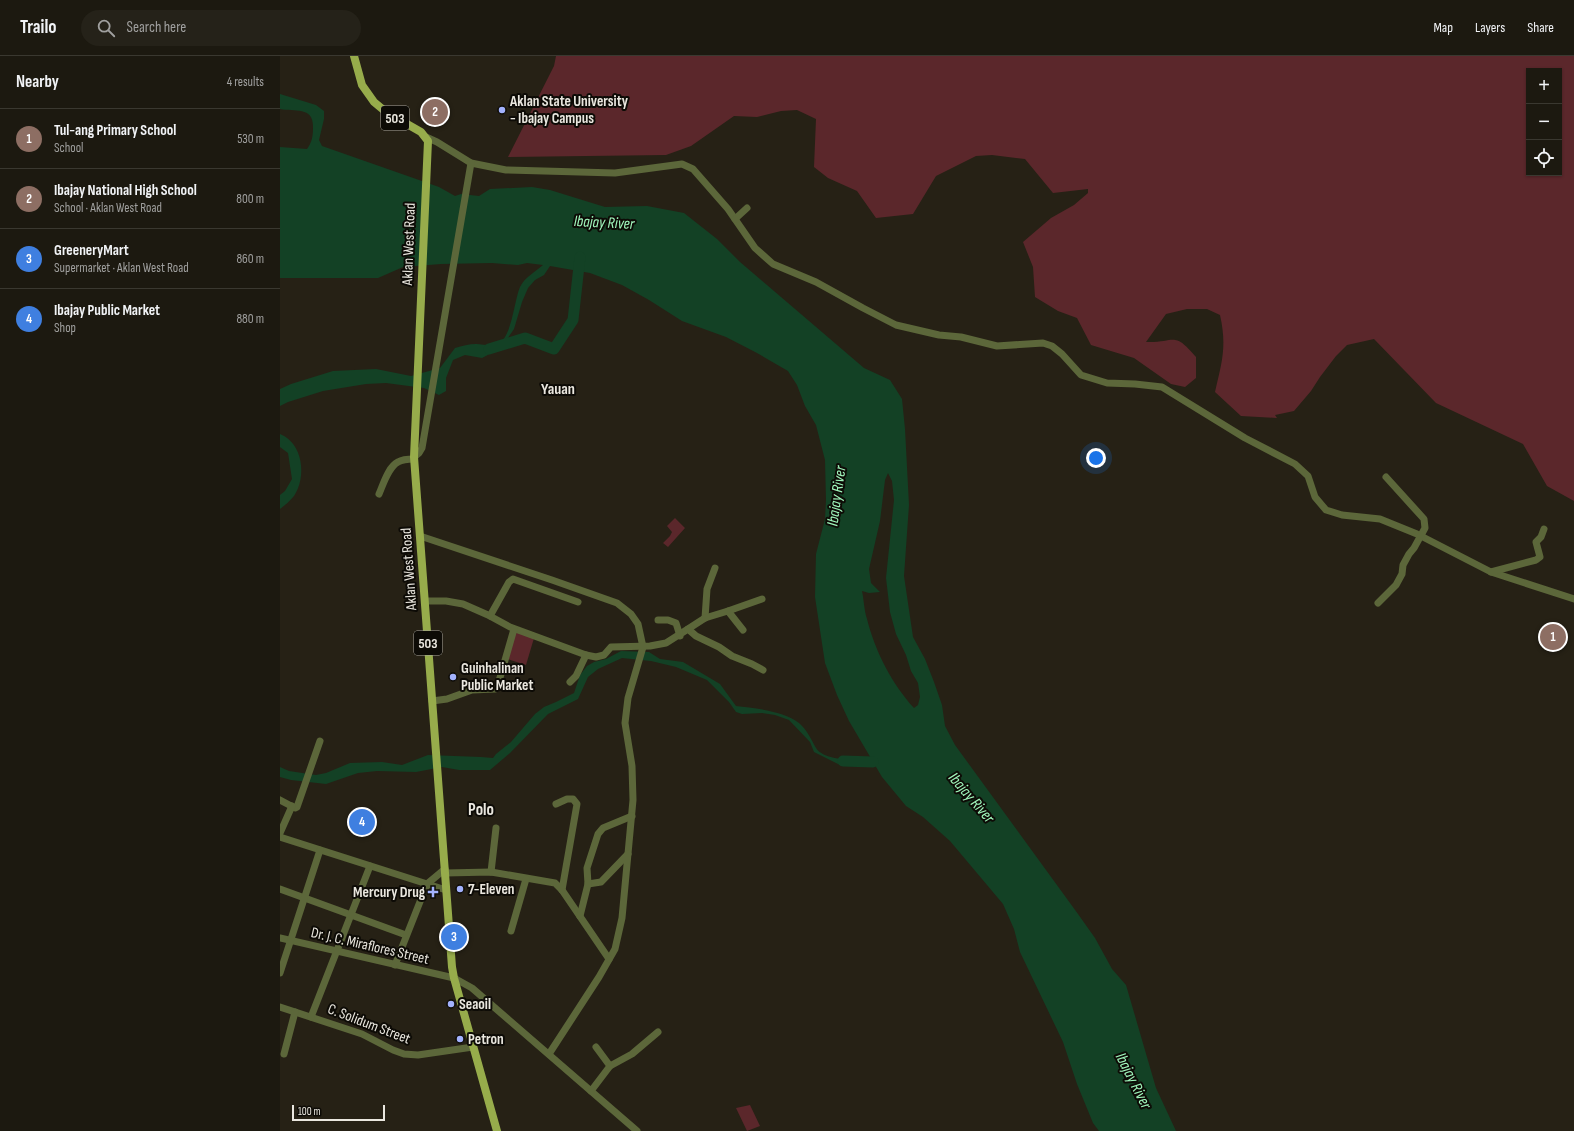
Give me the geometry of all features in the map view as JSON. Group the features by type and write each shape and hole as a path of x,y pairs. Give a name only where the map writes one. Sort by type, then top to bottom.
{"main road":[{"name":"503","path":"354,56 362,85 374,102 386,112 421,132 426,137"},
{"name":"Aklan West Road","path":"426,137 428,141 414,458 446,890 454,978 497,1131"}],"street":[{"path":"426,137 471,163 486,167 525,172 566,171 615,173 682,164 693,169 735,219 755,248 773,264 816,282 896,325 939,335 961,336 997,346 1043,343 1052,346 1062,354 1080,375 1107,384 1135,384 1162,387 1245,438 1295,464 1308,476 1315,497 1326,510 1342,515 1380,519 1421,536 1491,572 1574,600"},
{"path":"379,494 390,469 398,461 414,458 419,454 422,448 471,163"},
{"path":"735,219 747,208"},
{"path":"1378,604 1396,586 1402,574 1403,565 1425,528 1424,519 1386,477"},
{"path":"1491,572 1536,560 1540,557 1536,542 1541,538 1544,529"},
{"path":"420,536 552,580 617,604 631,614 638,624 643,646 628,698 625,723 632,766 633,800 622,918 615,949 549,1054"},
{"path":"705,618 707,589 715,568"},
{"path":"490,616 512,579 578,602"},
{"path":"425,601 446,601 463,604 514,629 586,655 602,657 611,647 643,646 666,643 680,636 705,618 762,598"},
{"path":"728,611 743,630"},
{"path":"658,620 668,620 676,623 680,636"},
{"path":"432,701 447,699 472,690 497,688 514,629"},
{"path":"688,630 732,656 763,670"},
{"path":"570,682 576,676 586,655"},
{"path":"280,800 297,807 320,741"},
{"path":"556,804 567,799 573,799 577,804 562,890"},
{"path":"280,833 292,806"},
{"path":"580,916 588,884 587,868 598,834 603,828 632,816"},
{"path":"491,872 496,828"},
{"path":"280,836 446,890"},
{"path":"280,973 320,850"},
{"path":"588,884 601,882 628,854"},
{"path":"312,1017 370,866"},
{"path":"395,965 427,884 445,871 491,872 555,883 562,890 609,959"},
{"path":"511,931 526,879"},
{"path":"280,889 406,935"},
{"name":"Dr. J. C. Miraflores Street","path":"280,938 454,978 472,988 637,1131"},
{"name":"C. Solidum Street","path":"280,1007 362,1034 404,1054 418,1055 473,1047"},
{"path":"284,1054 295,1012"},
{"path":"591,1091 610,1066 632,1054 658,1032"},
{"path":"596,1047 610,1066"}],"shaded area":[{"path":"556,56 1574,56 1574,501 1547,486 1523,444 1436,403 1374,339 1347,345 1336,356 1311,391 1294,411 1275,415 1277,418 1241,416 1215,392 1222,363 1223,336 1220,315 1207,309 1187,309 1166,314 1146,342 1178,341 1183,343 1196,357 1196,378 1185,387 1171,384 1134,358 1091,345 1077,318 1058,311 1035,297 1033,267 1023,242 1051,218 1074,205 1088,193 1088,189 1053,193 1025,159 992,155 976,156 936,176 913,214 876,218 857,191 828,178 814,167 816,119 797,110 781,111 757,117 734,116 691,146 666,155 508,157 554,66"},
{"path":"675,518 685,528 668,547 663,543 672,532 667,526"},
{"path":"515,631 534,638 526,665 507,659"},
{"path":"750,1105 760,1126 747,1131 736,1108"}],"water":[{"name":"Ibajay River","path":"280,94 316,105 324,111 324,119 319,140 322,146 439,187 455,196 461,194 479,196 490,189 532,187 550,190 605,207 647,206 684,213 717,239 740,262 864,368 890,380 902,399 905,429 909,505 904,576 913,637 925,659 934,682 942,705 945,726 955,745 1095,938 1112,969 1126,985 1156,1088 1176,1131 1099,1131 1093,1123 1077,1084 1063,1042 1020,952 1014,929 1003,904 950,841 923,817 906,806 882,777 849,721 825,663 815,597 816,554 825,519 825,460 816,425 805,406 797,385 788,371 726,337 682,321 622,285 590,273 550,266 544,275 535,280 528,288 514,329 501,348 482,358 465,355 453,360 446,378 446,391 439,395 424,388 386,383 366,384 323,391 280,406 280,389 333,371 376,369 411,376 440,368 455,348 473,344 498,344 503,340 510,327 518,293 522,283 527,277 543,265 527,263 518,265 492,263 441,264 403,267 378,278 280,278 280,147 307,149 312,139 313,128 310,116 307,113 302,111 280,109","holes":["888,473 892,481 894,500 886,578 890,612 896,634 906,655 911,671 918,683 920,697 918,705 914,708 898,688 880,655 870,631 862,591 869,593 880,592 871,583 869,569 880,521 885,480"]},
{"path":"280,434 288,438 298,453 301,480 294,496 280,509 280,495 285,491 292,479 288,453 280,447"},
{"path":"621,651 649,652 660,659 683,662 720,684 736,706 769,711 793,719 799,723 809,735 819,752 841,759 857,761 858,763 840,765 814,752 810,742 789,720 775,715 762,713 742,714 736,712 729,702 707,680 676,667 651,661 622,658 598,669 588,677 578,699 548,714 510,753 490,770 459,770 442,767 416,772 377,771 358,773 326,784 291,780 280,777 280,767 289,771 316,775 326,773 350,763 382,762 402,765 428,755 493,758 511,742 535,714 544,707 574,693 580,675 587,666 594,662 606,659"}],"waterway":[{"path":"489,349 525,338 554,349 573,320 580,257"},
{"path":"843,761 873,762"}],"place":[{"name":"Aklan State University - Ibajay Campus","path":"502,110"},
{"name":"Ibajay National High School","path":"435,112"},
{"name":"Tul-ang Primary School","path":"1553,637"},
{"name":"Guinhalinan Public Market","path":"453,677"},
{"name":"Ibajay Public Market","path":"362,822"},
{"name":"7-Eleven","path":"460,889"},
{"name":"Mercury Drug","path":"433,892"},
{"name":"GreeneryMart","path":"454,937"},
{"name":"Seaoil","path":"451,1004"},
{"name":"Petron","path":"460,1039"}],"district":[{"name":"Yauan","path":"558,389"},
{"name":"Polo","path":"481,810"}]}
